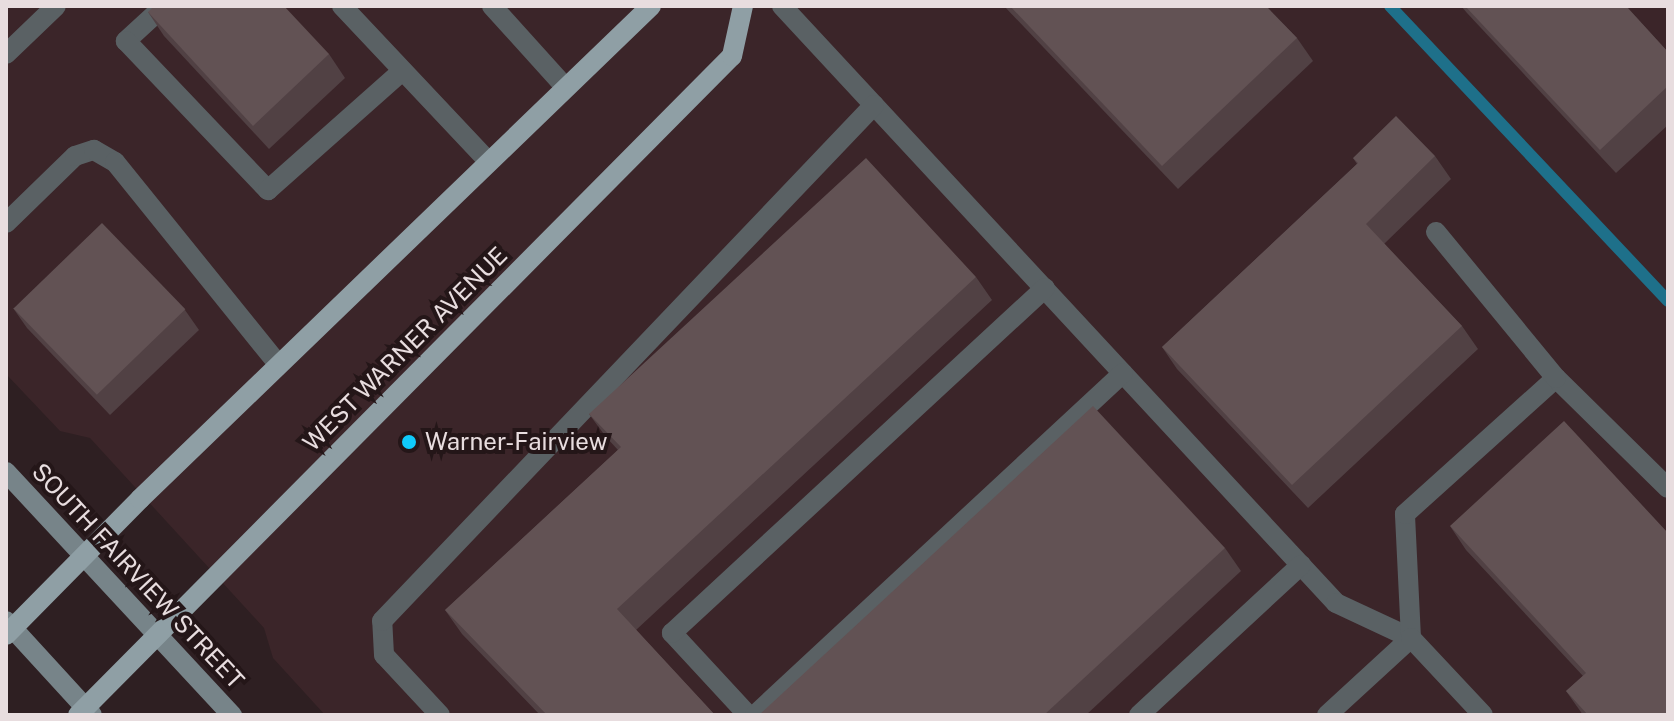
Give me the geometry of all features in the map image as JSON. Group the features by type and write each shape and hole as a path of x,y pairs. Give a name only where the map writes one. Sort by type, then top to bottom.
{"main road":[{"path":"85,713 8,628 651,6"},
{"name":"WEST WARNER AVENUE","path":"85,713 158,635 732,56 743,6"},
{"name":"SOUTH FAIRVIEW STREET","path":"6,472 232,715"}],"street":[{"path":"6,54 56,6"},
{"path":"164,6 126,41 268,190 402,71"},
{"path":"342,6 489,162"},
{"path":"492,6 566,88"},
{"path":"782,6 1336,603 1411,638 1483,715"},
{"path":"440,715 384,655 382,621 874,105"},
{"path":"6,223 75,156 94,150 115,162 278,364"},
{"path":"1436,232 1556,378 1668,488"},
{"path":"748,715 672,633 1045,288"},
{"path":"755,715 1123,373"},
{"path":"1411,638 1405,514 1556,378"},
{"path":"1139,715 1301,565"},
{"path":"1327,715 1411,638"}],"shaded area":[{"path":"6,6 1668,6 1668,715 325,715 273,658 264,628 90,438 60,431 6,374"}],"building":[{"path":"154,6 284,6 329,54 253,126 148,12"},
{"path":"1010,6 1266,6 1297,38 1162,166"},
{"path":"1465,6 1626,6 1668,52 1668,86 1600,150"},
{"path":"1396,116 1435,156 1366,224 1462,326 1292,485 1162,347 1358,163 1353,158"},
{"path":"866,158 976,277 617,609 715,715 547,715 445,610 621,447 589,414"},
{"path":"102,223 185,309 97,395 14,308"},
{"path":"1093,406 1225,548 1044,715 759,715"},
{"path":"1564,421 1668,533 1668,715 1588,715 1566,691 1586,673 1450,526"}],"waterway":[{"path":"1390,6 1668,301"}],"place":[{"name":"Warner-Fairview","path":"409,442"}]}
